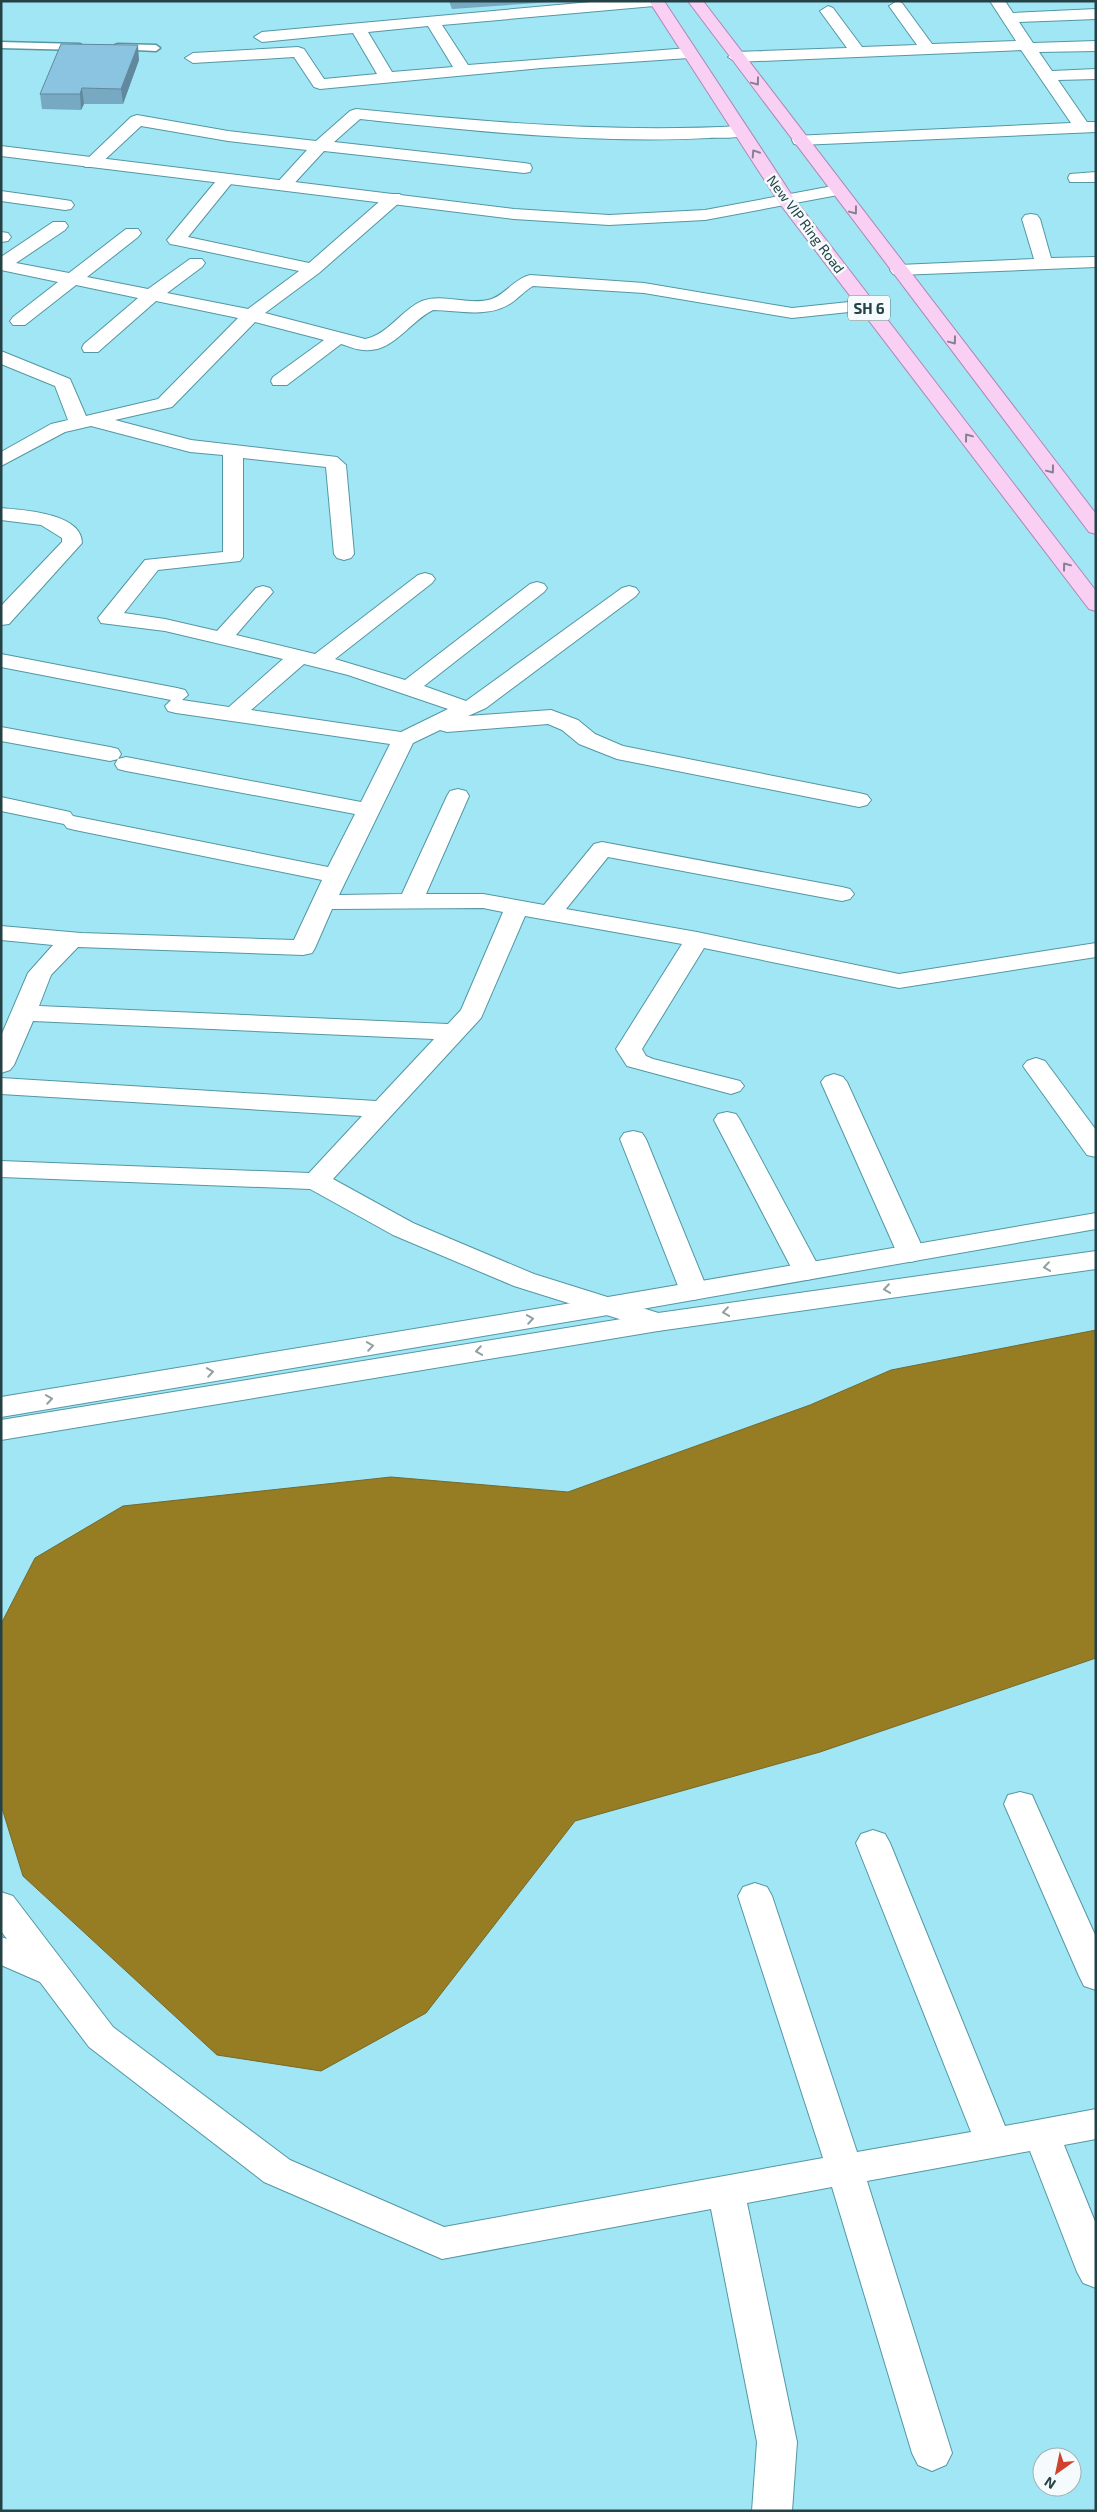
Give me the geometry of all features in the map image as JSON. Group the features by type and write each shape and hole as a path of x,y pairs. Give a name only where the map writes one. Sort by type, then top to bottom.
{"main road":[{"name":"New VIP Ring Road","path":"655,1 786,200 1096,605"},
{"name":"SH 6","path":"695,1 1096,528"}],"street":[{"path":"251,38 655,1"},
{"path":"998,1 1047,76 1089,127"},
{"path":"1037,1 1047,16"},
{"path":"1092,1 1096,7"},
{"path":"897,6 928,49"},
{"path":"828,11 858,52"},
{"path":"1010,18 1096,14"},
{"path":"432,21 463,70"},
{"path":"358,28 386,78"},
{"path":"736,57 928,49 1096,46"},
{"path":"193,58 298,52 320,84 463,70 689,53"},
{"path":"1047,76 1096,74"},
{"path":"283,185 320,146 356,114 513,130 686,135 741,131"},
{"path":"91,162 137,120 228,136 524,168"},
{"path":"800,140 1089,127"},
{"path":"1,150 514,214 609,220 705,215 838,190"},
{"path":"1076,178 1096,177"},
{"path":"227,179 176,240 313,269"},
{"path":"1,196 65,205"},
{"path":"1,460 58,428 165,403 251,315 313,269 394,198"},
{"path":"1031,219 1044,264"},
{"path":"58,226 1,265 251,315 365,345 382,340 422,307 430,304 486,306 496,304 504,300 522,283 530,280 653,289 792,314 868,306"},
{"path":"19,321 132,233"},
{"path":"899,270 1096,262"},
{"path":"91,348 152,295 196,263"},
{"path":"280,381 338,338"},
{"path":"1,356 63,383 86,422 168,442 233,452 330,461 336,465 344,554"},
{"path":"233,452 233,557 152,564 109,618 165,625 356,670 466,708"},
{"path":"1,514 47,520 64,527 72,536 72,543 1,619"},
{"path":"234,714 309,659 425,579"},
{"path":"408,688 537,588"},
{"path":"222,638 263,592"},
{"path":"1,660 234,714 404,739 478,703 629,592"},
{"path":"429,727 529,717 551,717 570,725 587,739 617,752 859,800"},
{"path":"1,734 369,810"},
{"path":"1,933 71,940 303,948 323,902 404,739"},
{"path":"410,902 458,796"},
{"path":"1,804 68,820 336,876"},
{"path":"550,913 602,850 842,894"},
{"path":"323,902 483,901 697,939 899,982 1094,953"},
{"path":"316,1181 472,1013 517,907"},
{"path":"25,935 40,972"},
{"path":"697,939 629,1048 636,1061 644,1064 731,1086"},
{"path":"1,1065 40,972 71,940"},
{"path":"24,1013 455,1032"},
{"path":"1036,1066 1096,1149"},
{"path":"834,1082 911,1253"},
{"path":"1,1086 383,1109"},
{"path":"727,1120 806,1271"},
{"path":"633,1139 694,1291"},
{"path":"1,1169 316,1181 412,1232 524,1280 658,1322"},
{"path":"1,1407 608,1306 1096,1221"},
{"path":"1,1430 658,1322 1096,1260"},
{"path":"1020,1804 1096,1976"},
{"path":"873,1843 994,2143"},
{"path":"755,1896 845,2170 932,2452"},
{"path":"1,1905 100,2037 278,2171 442,2243 1096,2124"},
{"path":"1,1950 52,1972"},
{"path":"1042,2134 1096,2272"},
{"path":"726,2191 777,2442 772,2511"}],"lane":[{"path":"1,45 88,47"},
{"path":"108,47 156,48"}],"shaded area":[{"path":"1096,1330 1096,1658 820,1752 575,1821 426,2013 321,2071 217,2055 23,1876 1,1805 1,1624 35,1558 123,1506 391,1477 568,1492 810,1405 891,1370"}],"building":[{"path":"61,44 138,45 121,89 82,88 80,94 40,94"}]}
